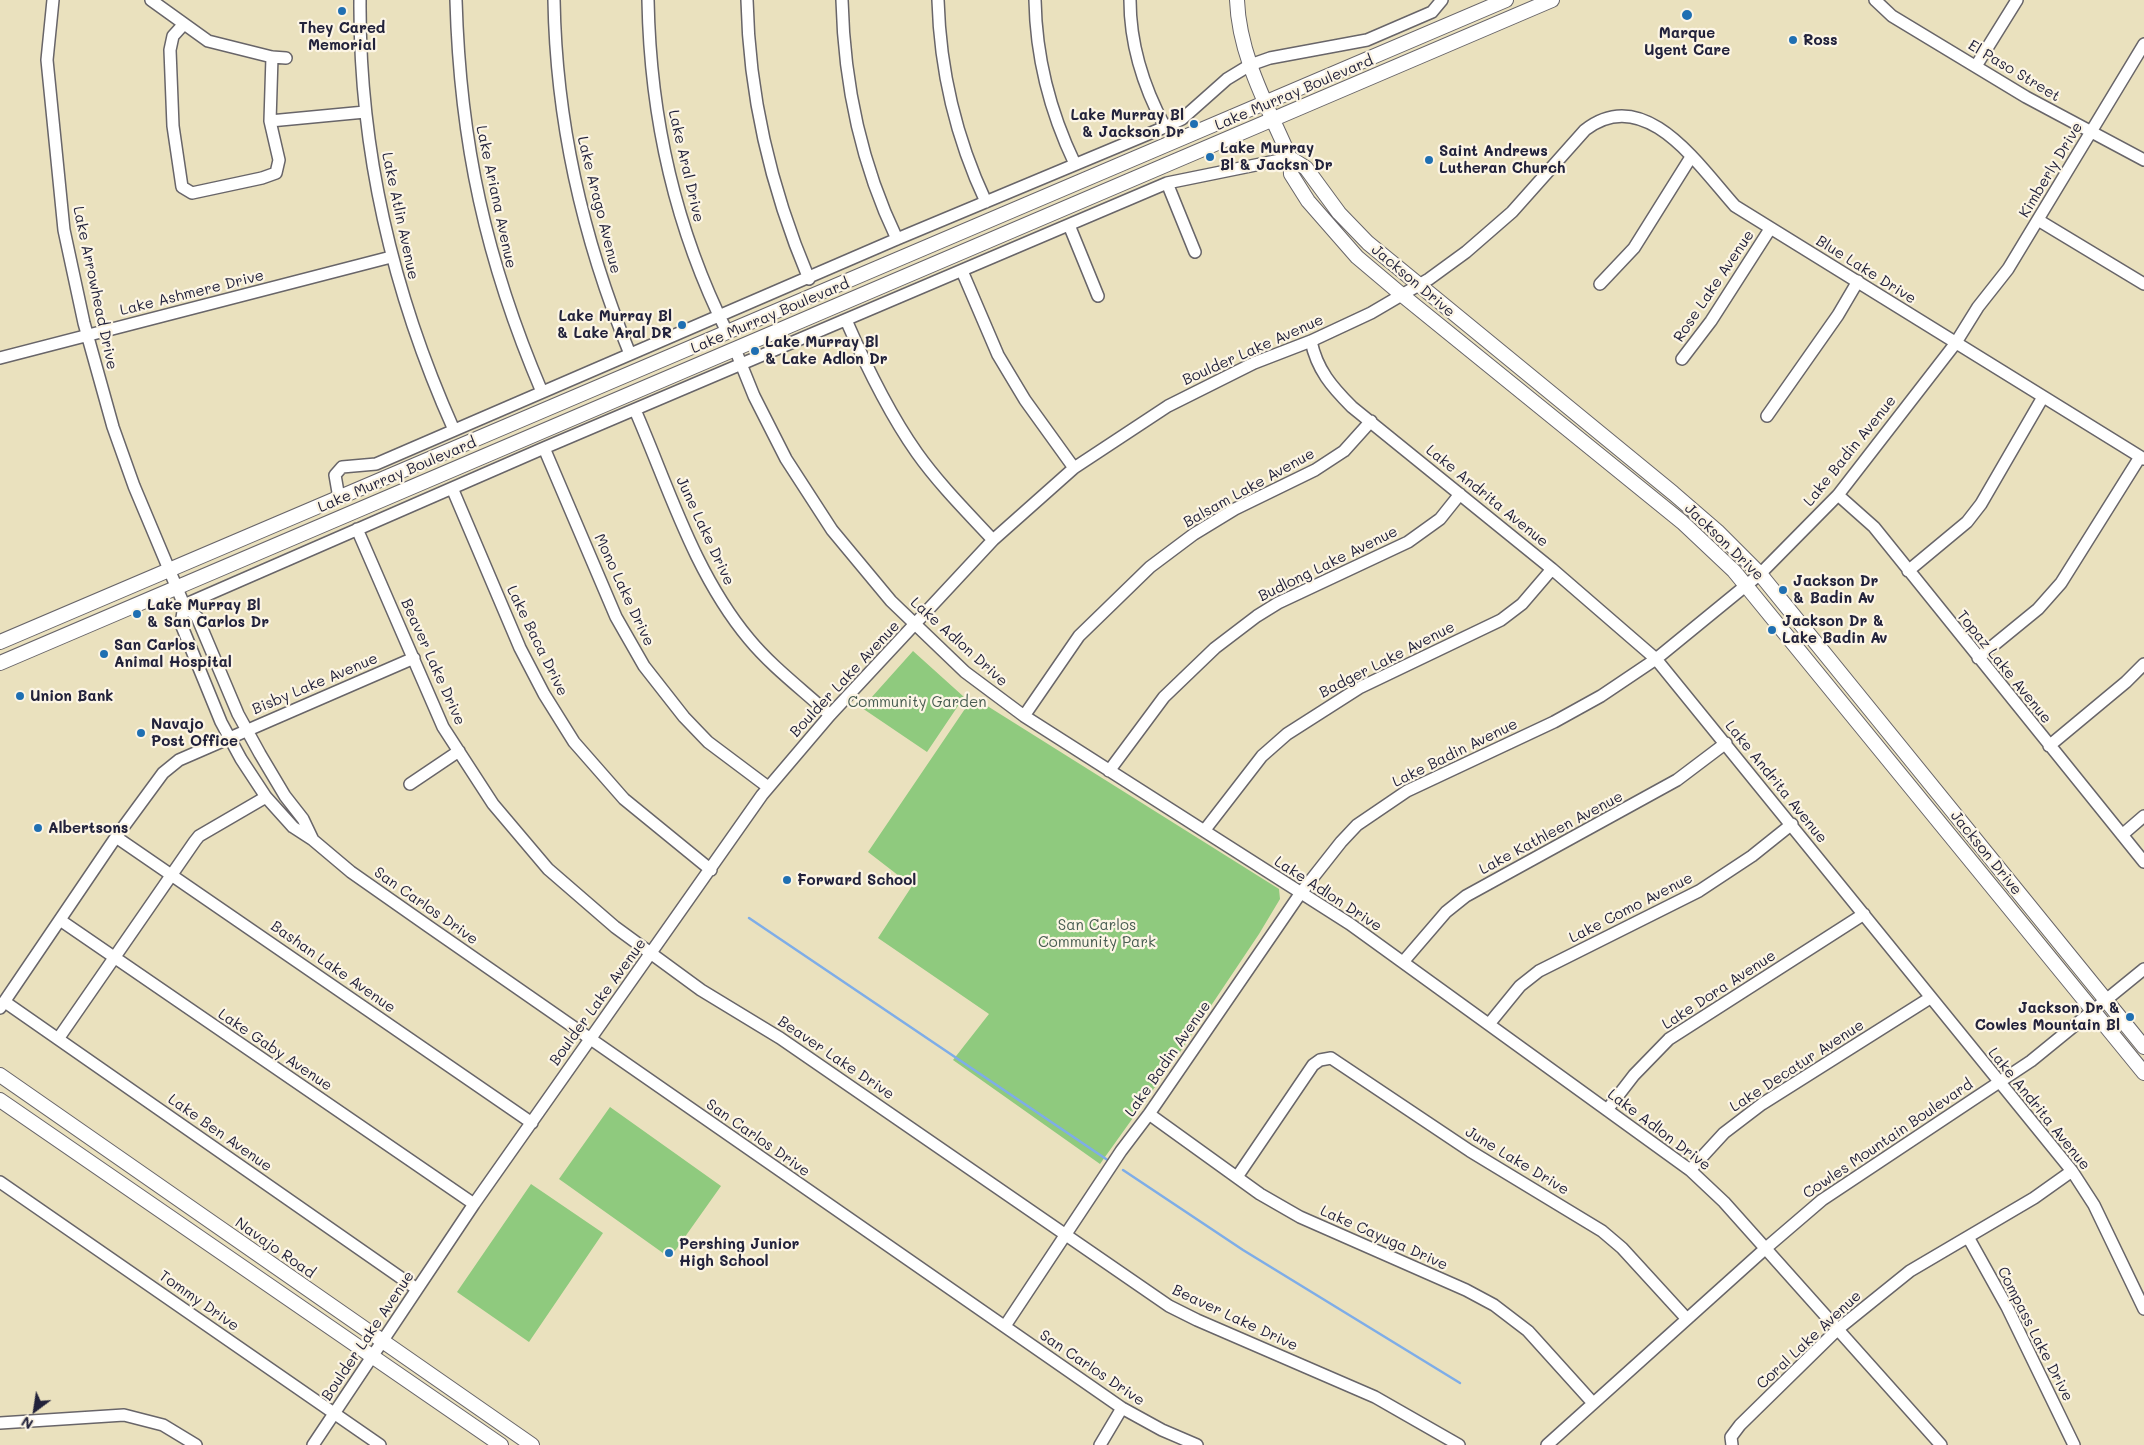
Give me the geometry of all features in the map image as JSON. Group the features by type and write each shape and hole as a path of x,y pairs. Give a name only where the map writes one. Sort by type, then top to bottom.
{"main road":[{"name":"Jackson Drive","path":"1237,0 1241,36 1250,65 1290,158 1291,174 1308,201 1357,257 1682,522 1747,585 2144,1073"},
{"name":"Lake Murray Boulevard","path":"0,642 1506,0"},
{"name":"Lake Murray Boulevard","path":"0,662 1552,0"},
{"name":"Jackson Drive","path":"1290,158 1306,168 1347,223 1418,285 1673,493 1717,531 1760,574 2144,1047"},
{"path":"734,349 753,321"},
{"path":"709,360 727,332"},
{"name":"Navajo Road","path":"0,1075 532,1445"},
{"path":"0,1100 501,1445"}],"street":[{"name":"Lake Arrowhead Drive","path":"53,0 47,60 53,141 64,230 87,335 113,427 134,486 170,570"},
{"path":"151,0 183,25 208,41 272,57 286,58"},
{"name":"Lake Atlin Avenue","path":"360,0 365,112 376,185 391,257 414,333 454,430"},
{"name":"Lake Ariana Avenue","path":"456,0 464,118 478,198 505,297 542,392"},
{"name":"Lake Arago Avenue","path":"554,0 559,86 570,162 602,281 630,354"},
{"name":"Lake Aral Drive","path":"648,0 653,85 667,165 688,241 727,332"},
{"path":"746,0 752,80 764,147 784,216 809,279"},
{"path":"842,0 847,72 857,124 871,175 897,240"},
{"path":"938,0 943,67 953,114 967,159 986,202"},
{"path":"1035,0 1037,40 1045,83 1058,125 1075,164"},
{"path":"1130,0 1138,59 1149,94 1165,127"},
{"name":"Lake Murray Boulevard","path":"339,498 335,475 342,467 376,464 1165,127 1182,119 1227,79 1250,65 1270,58 1367,40 1432,12 1442,0"},
{"name":"El Paso Street","path":"1875,0 1892,16 1976,66 2090,132 2144,160"},
{"path":"1976,66 2017,0"},
{"path":"183,25 173,36 170,50 173,126 182,187 192,192 262,178 276,173 279,160 270,121 272,57"},
{"name":"Kimberly Drive","path":"1978,307 2008,269 2144,44"},
{"path":"270,121 365,112"},
{"name":"Blue Lake Drive","path":"1585,130 1612,116 1637,117 1660,127 1691,157 1735,206 1955,344 2142,458"},
{"name":"Boulder Lake Avenue","path":"313,1445 474,1204 768,787 830,715 993,540 1074,468 1168,406 1254,363 1311,341 1371,313 1418,285 1466,252 1512,212 1585,130"},
{"path":"1600,284 1634,248 1691,157"},
{"path":"184,605 544,448 1167,184 1290,158"},
{"path":"1167,184 1196,252"},
{"path":"2038,220 2144,284"},
{"path":"1069,224 1098,296"},
{"name":"Rose Lake Avenue","path":"1682,360 1711,321 1770,229"},
{"name":"Lake Ashmere Drive","path":"0,358 391,257"},
{"path":"962,271 998,355 1025,400 1074,468"},
{"path":"1767,416 1838,315 1858,282"},
{"name":"Lake Badin Avenue","path":"1005,1326 1121,1151 1149,1114 1300,894 1341,842 1357,825 1407,790 1554,722 1601,696 1656,659 1747,585 1838,495 1955,344 1978,307"},
{"path":"846,320 866,364 891,411 918,453 993,540"},
{"name":"Lake Andrita Avenue","path":"1311,341 1317,362 1327,381 1352,407 1552,569 1656,659 1792,824 1930,998 2072,1171 2094,1205 2144,1309"},
{"name":"Lake Adlon Drive","path":"734,349 740,366 783,452 816,507 862,568 915,625 965,672 1024,716 1300,894 1350,924 1690,1170 1724,1202 1766,1248 1941,1445"},
{"path":"1908,571 1968,522 1981,504 2043,397"},
{"name":"June Lake Drive","path":"636,410 700,561 720,599 764,655 830,715"},
{"name":"Balsam Lake Avenue","path":"1024,716 1079,636 1150,567 1194,534 1235,509 1315,470 1344,451 1370,420"},
{"name":"Mono Lake Drive","path":"544,448 616,616 644,666 684,717 708,742 768,787"},
{"path":"1978,658 2038,609 2061,584 2142,458"},
{"name":"Lake Baca Drive","path":"452,488 520,648 544,694 574,742 624,800 711,870"},
{"name":"Budlong Lake Avenue","path":"1109,771 1164,697 1216,648 1278,603 1408,542 1440,519 1460,494"},
{"name":"Topaz Lake Avenue","path":"1838,495 1874,526 2048,746 2144,862"},
{"name":"Beaver Lake Drive","path":"357,529 443,727 493,804 548,869 584,903 702,990 780,1038 1169,1306 1375,1397 1459,1445"},
{"name":"Badger Lake Avenue","path":"1204,831 1252,769 1287,734 1360,688 1501,620 1522,604 1552,569"},
{"name":"San Carlos Drive","path":"170,570 184,605 197,617 246,730 285,796 303,819 313,840"},
{"name":"San Carlos Drive","path":"184,605 181,624 229,737 266,797 293,827 313,840 351,872 1122,1408 1162,1430 1197,1445"},
{"name":"Bisby Lake Avenue","path":"2,1005 116,837 163,773 179,760 229,737 414,658"},
{"path":"2048,746 2126,682 2144,664"},
{"name":"Lake Kathleen Avenue","path":"1403,962 1446,912 1466,896 1677,780 1726,743"},
{"path":"410,784 458,751"},
{"path":"58,1039 170,873 199,836 266,797"},
{"path":"2122,834 2144,816"},
{"name":"Lake Como Avenue","path":"1489,1024 1520,986 1539,971 1699,891 1752,856 1792,824"},
{"name":"Bashan Lake Avenue","path":"116,837 532,1122"},
{"name":"Lake Dora Avenue","path":"1607,1110 1634,1075 1669,1039 1864,914"},
{"name":"Lake Gaby Avenue","path":"60,920 474,1204"},
{"name":"Cowles Mountain Boulevard","path":"1547,1445 1822,1200 2031,1061 2144,969"},
{"name":"Lake Decatur Avenue","path":"1690,1170 1724,1132 1762,1104 1930,998"},
{"name":"Lake Ben Avenue","path":"2,1005 58,1039 418,1289"},
{"name":"June Lake Drive","path":"1237,1177 1313,1065 1320,1060 1330,1058 1337,1060 1387,1097 1462,1146 1602,1231 1622,1248 1687,1319"},
{"name":"Lake Cayuga Drive","path":"1149,1114 1260,1194 1300,1217 1466,1290 1494,1306 1528,1331 1594,1403"},
{"name":"Coral Lake Avenue","path":"1732,1445 1731,1437 1740,1426 1838,1329 1910,1271 2034,1198 2072,1171"},
{"name":"Tommy Drive","path":"0,1182 380,1445"},
{"name":"Compass Lake Drive","path":"1968,1237 2008,1307 2074,1445"},
{"path":"1100,1445 1122,1408"},
{"path":"0,1423 124,1415 163,1425 196,1445"}],"green space":[{"name":"Community Garden","path":"913,651 964,697 927,752 862,708"},
{"name":"San Carlos Community Park","path":"973,697 1279,889 1280,899 1259,934 1180,1052 1100,1164 953,1060 989,1014 878,938 912,886 868,852"},
{"path":"610,1107 721,1186 670,1258 559,1179"},
{"path":"531,1184 603,1233 529,1342 457,1292"}],"waterway":[{"path":"749,918 1109,1161"},
{"path":"1123,1170 1243,1250 1460,1383"}],"place":[{"name":"They Cared Memorial","path":"342,11"},
{"name":"Marque Ugent Care","path":"1687,15"},
{"name":"Ross","path":"1793,40"},
{"name":"Lake Murray Bl & Jackson Dr","path":"1194,124"},
{"name":"Lake Murray Bl & Jacksn Dr","path":"1210,157"},
{"name":"Saint Andrews Lutheran Church","path":"1429,160"},
{"name":"Lake Murray Bl & Lake Aral DR","path":"682,325"},
{"name":"Lake Murray Bl & Lake Adlon Dr","path":"755,351"},
{"name":"Jackson Dr & Badin Av","path":"1783,590"},
{"name":"Lake Murray Bl & San Carlos Dr","path":"137,614"},
{"name":"Jackson Dr & Lake Badin Av","path":"1772,630"},
{"name":"San Carlos Animal Hospital","path":"104,654"},
{"name":"Union Bank","path":"20,696"},
{"name":"Navajo Post Office","path":"141,733"},
{"name":"Albertsons","path":"38,828"},
{"name":"Forward School","path":"787,880"},
{"name":"Jackson Dr & Cowles Mountain Bl","path":"2130,1017"},
{"name":"Pershing Junior High School","path":"669,1253"}]}
